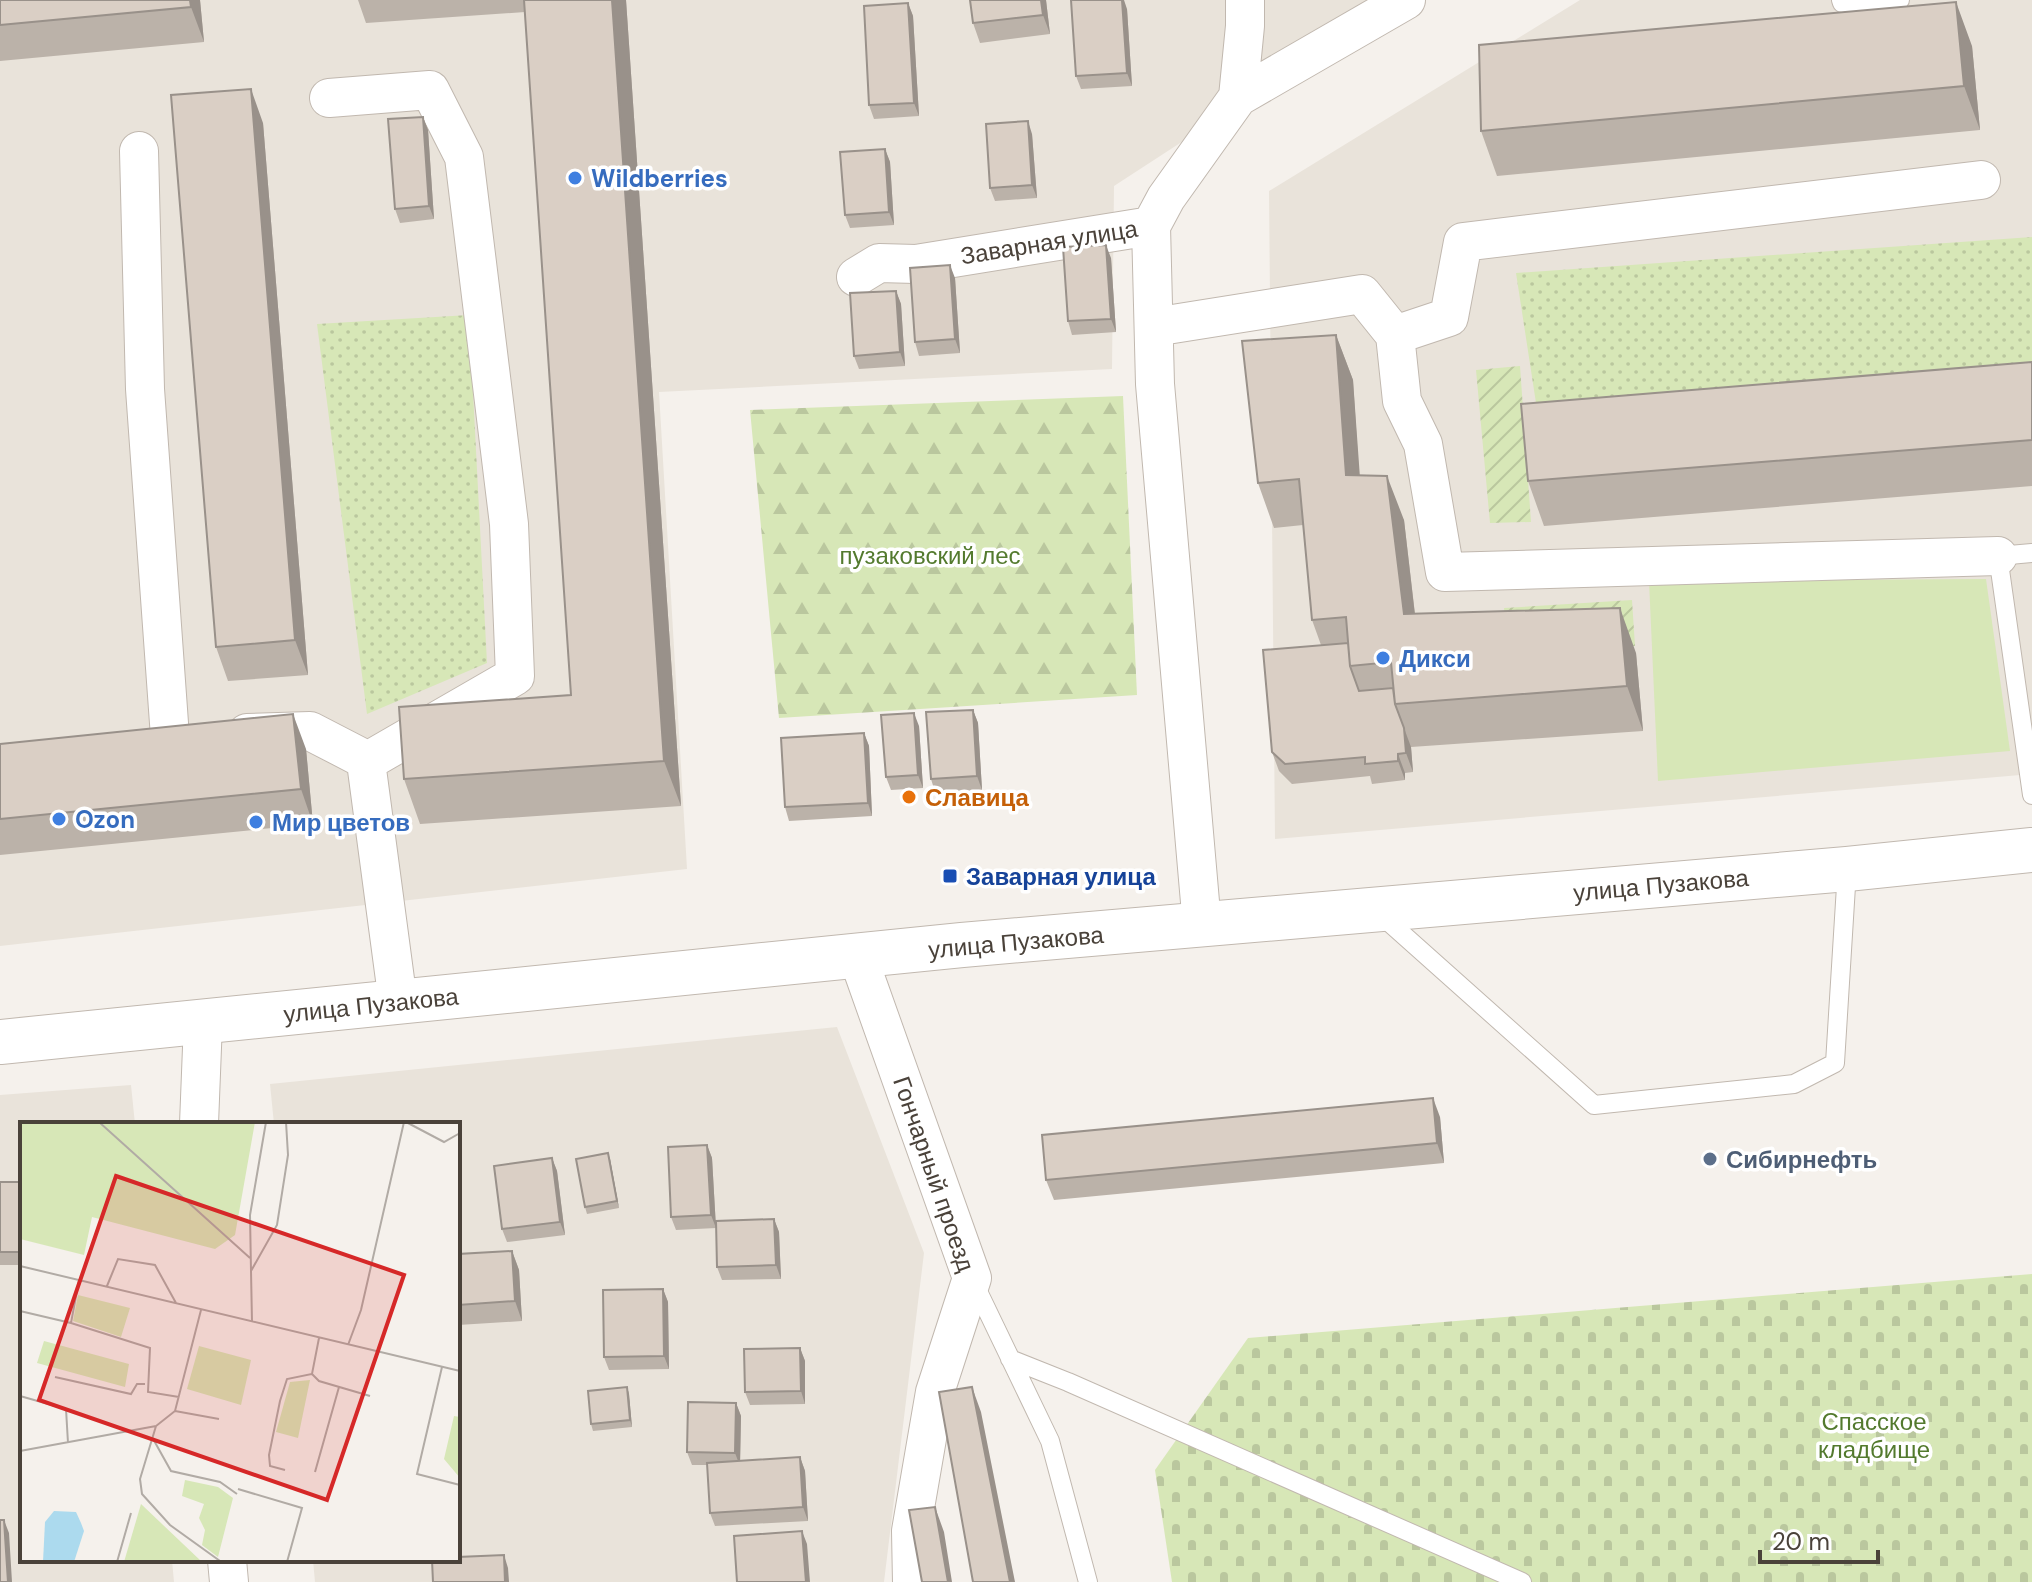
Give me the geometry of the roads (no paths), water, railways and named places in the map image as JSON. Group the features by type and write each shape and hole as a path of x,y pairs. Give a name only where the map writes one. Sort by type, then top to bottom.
{"street":[{"path":"1238,97 1406,0"},
{"name":"Заварная улица","path":"1202,925 1156,399 1151,226 1166,198 1238,97 1239,9"},
{"path":"329,98 430,90 464,157 509,524 515,676 368,761"},
{"path":"139,151 145,389 183,736 310,731 368,761"},
{"path":"1395,335 1449,317 1463,242 1981,180"},
{"name":"Заварная улица","path":"856,277 879,263 916,264 1151,226"},
{"path":"1154,327 1362,294 1395,335 1402,401 1423,444 1445,572 2015,554"},
{"path":"368,761 398,1002"},
{"name":"улица Пузакова","path":"0,1042 962,945 1847,869 2032,850"},
{"name":"Гончарный проезд","path":"858,957 972,1278 935,1392 911,1531 912,1582"},
{"path":"199,1122 203,1022"},
{"path":"227,1562 229,1582"}],"lane":[{"path":"1841,0 1842,3 1900,0"},
{"path":"2015,554 2032,795"},
{"path":"1376,910 1594,1105 1794,1084 1835,1063 1847,869"},
{"path":"972,1278 1050,1441 1088,1582"},
{"path":"1010,1359 1522,1582"}],"place":[{"name":"Wildberries","path":"575,178"},
{"name":"Дикси","path":"1383,658"},
{"name":"Славица","path":"909,797"},
{"name":"Ozon","path":"59,819"},
{"name":"Мир цветов","path":"256,822"},
{"name":"Заварная улица","path":"950,876"},
{"name":"Сибирнефть","path":"1710,1159"}],"park label":[{"name":"пузаковский лес","path":"930,555"},
{"name":"Спасское кладбище","path":"1874,1435"}]}
